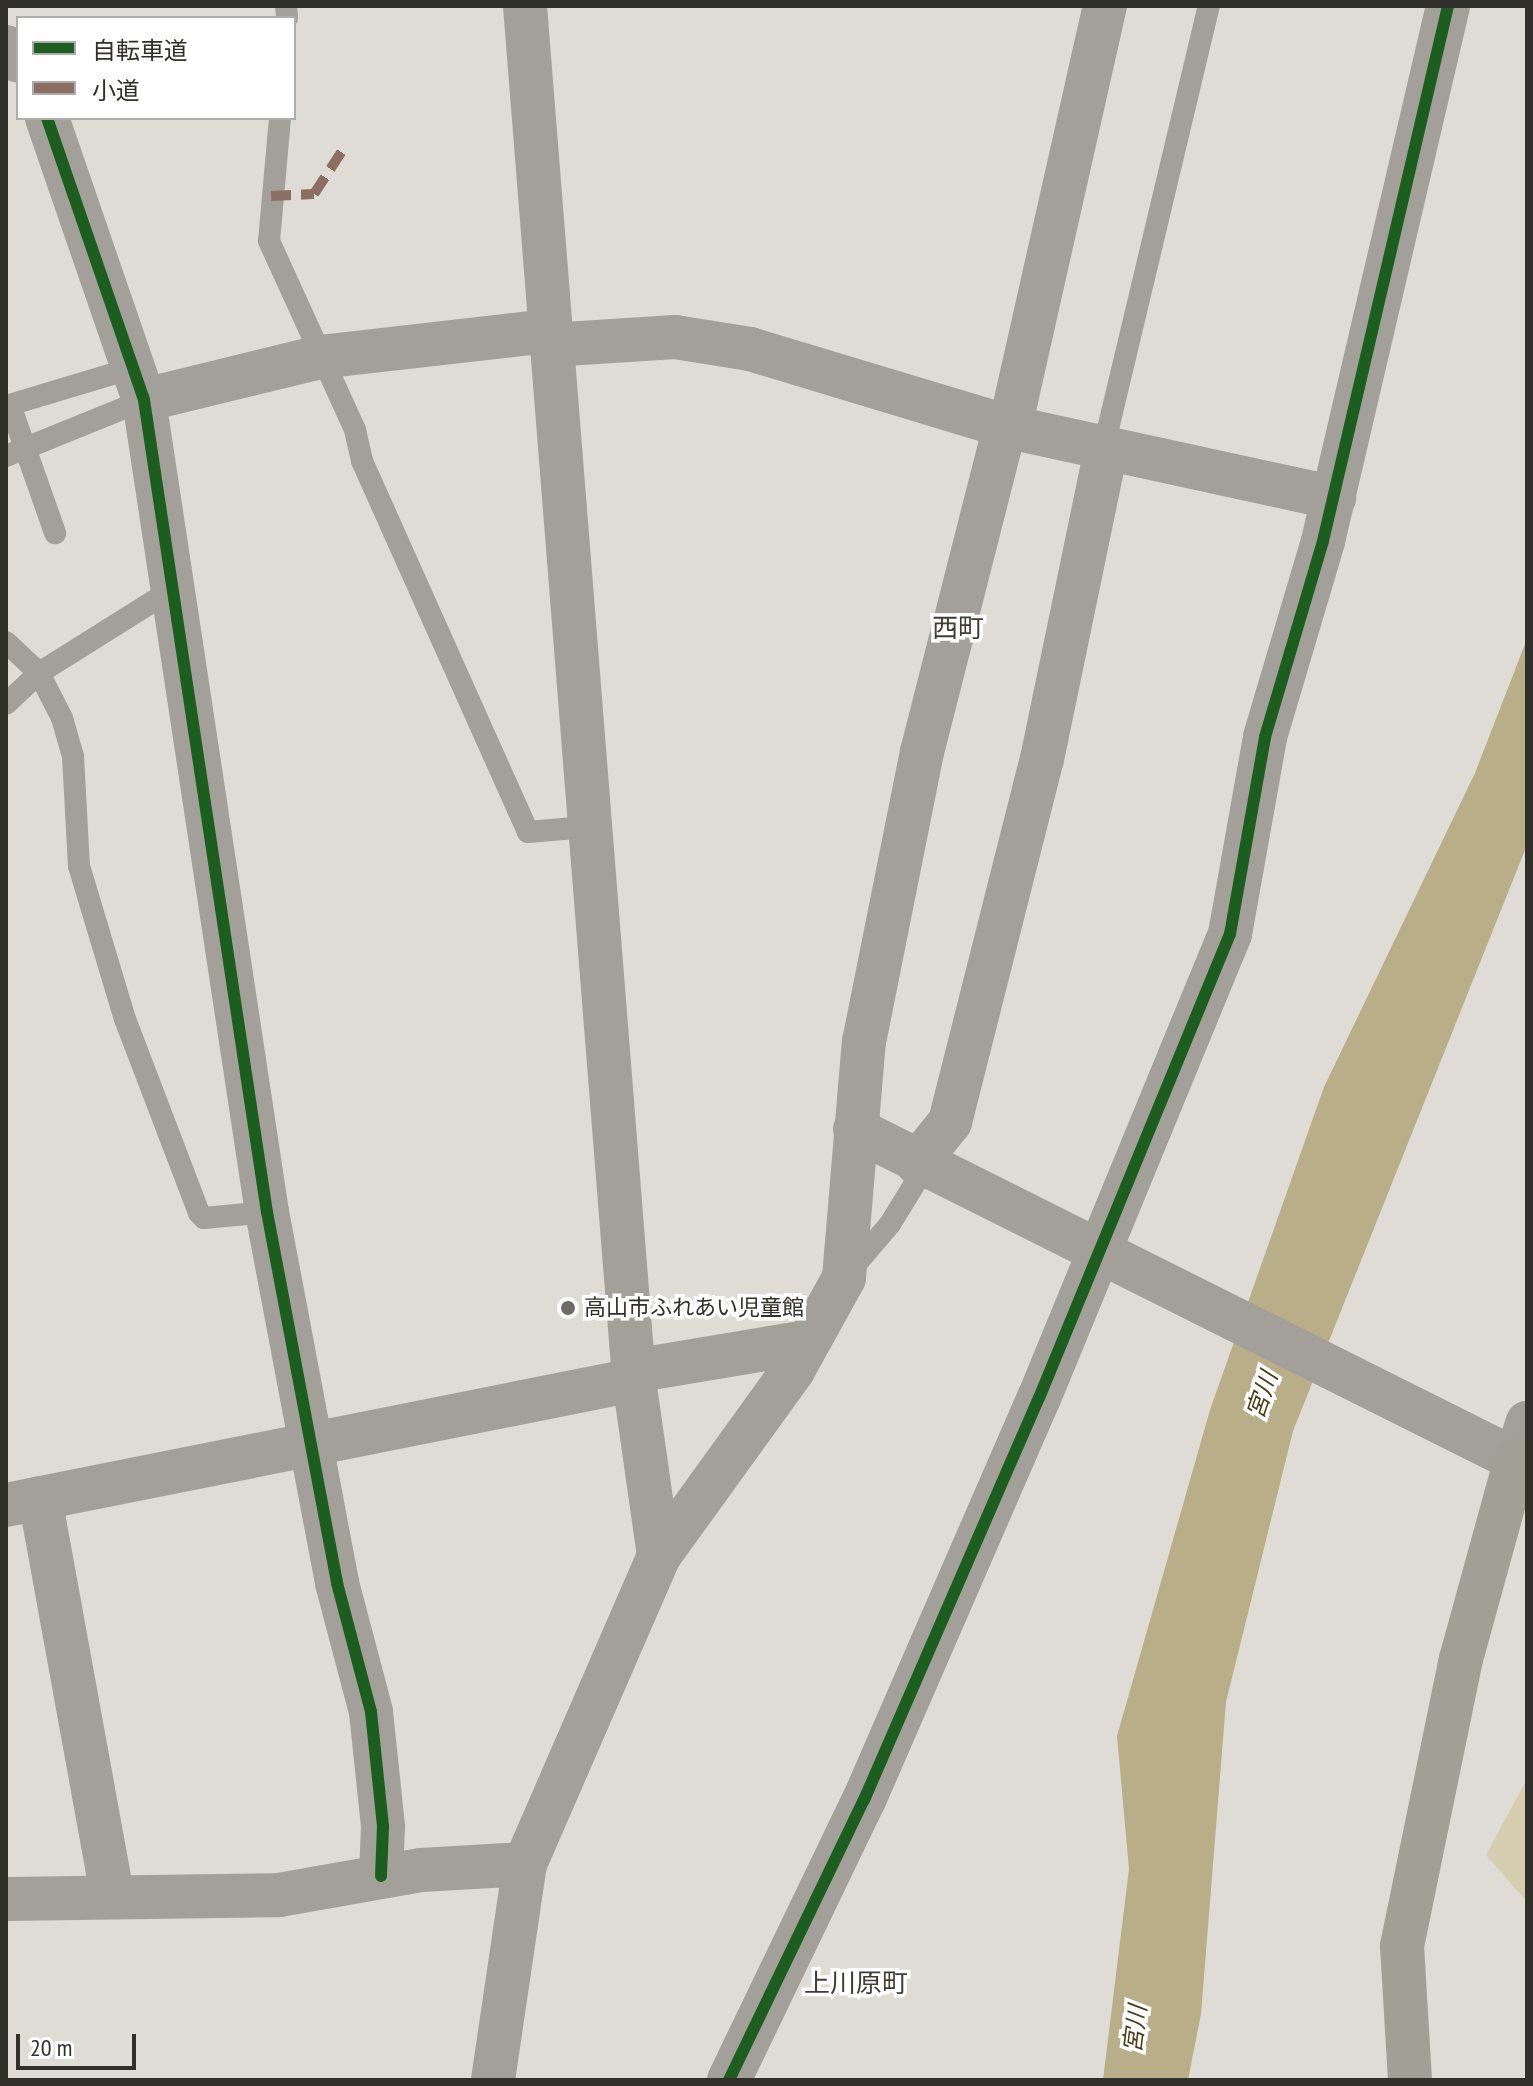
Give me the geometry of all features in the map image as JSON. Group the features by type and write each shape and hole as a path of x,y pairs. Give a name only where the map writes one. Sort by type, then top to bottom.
{"street":[{"path":"525,6 586,827 634,1376 659,1556"},
{"path":"493,2080 525,1864 659,1556 793,1370 844,1278 864,1042 922,752 1008,426 1105,6"},
{"path":"729,2080 864,1800 1099,1252 1230,934 1265,737 1334,498 1448,6"},
{"path":"48,120 138,384 173,589 267,1212 308,1443 371,1712 383,1826 381,1876"},
{"path":"138,384 320,357 550,338 675,337 750,349 1008,426 1104,450 1334,498"},
{"path":"921,1165 950,1122 1042,759 1104,450"},
{"path":"855,1129 1410,1411 1521,1442 1461,1659 1402,1946 1410,2080"},
{"path":"112,1896 23,1501 806,1342"},
{"path":"6,1899 279,1895 381,1876 525,1864"},
{"path":"476,2080 518,2080"}],"lane":[{"path":"1104,450 1209,6"},
{"path":"280,120 269,241 528,832 586,827"},
{"path":"55,533 15,451 8,406 138,384"},
{"path":"15,451 138,384"},
{"path":"6,704 39,673 173,589"},
{"path":"6,642 39,673 73,756 79,866 125,1019 199,1213 204,1218 267,1212"},
{"path":"844,1278 890,1224 921,1165"}],"shaded area":[{"path":"1527,1779 1527,1902 1486,1855"}],"water":[{"name":"宮川","path":"1527,639 1527,845 1293,1431 1226,1702 1201,2014 1188,2080 1103,2080 1129,1869 1117,1736 1210,1410 1324,1087 1475,773"}],"marked path":[{"path":"271,196 314,194 344,148"}],"cycle path":[{"path":"729,2080 864,1800 1039,1398 1230,934 1265,737 1323,541 1448,6"},
{"path":"48,120 144,400 267,1212 337,1583 371,1712 383,1826 381,1876"}],"place":[{"name":"高山市ふれあい児童館","path":"568,1308"}],"district":[{"name":"西町","path":"958,628"},
{"name":"上川原町","path":"856,1983"}]}
